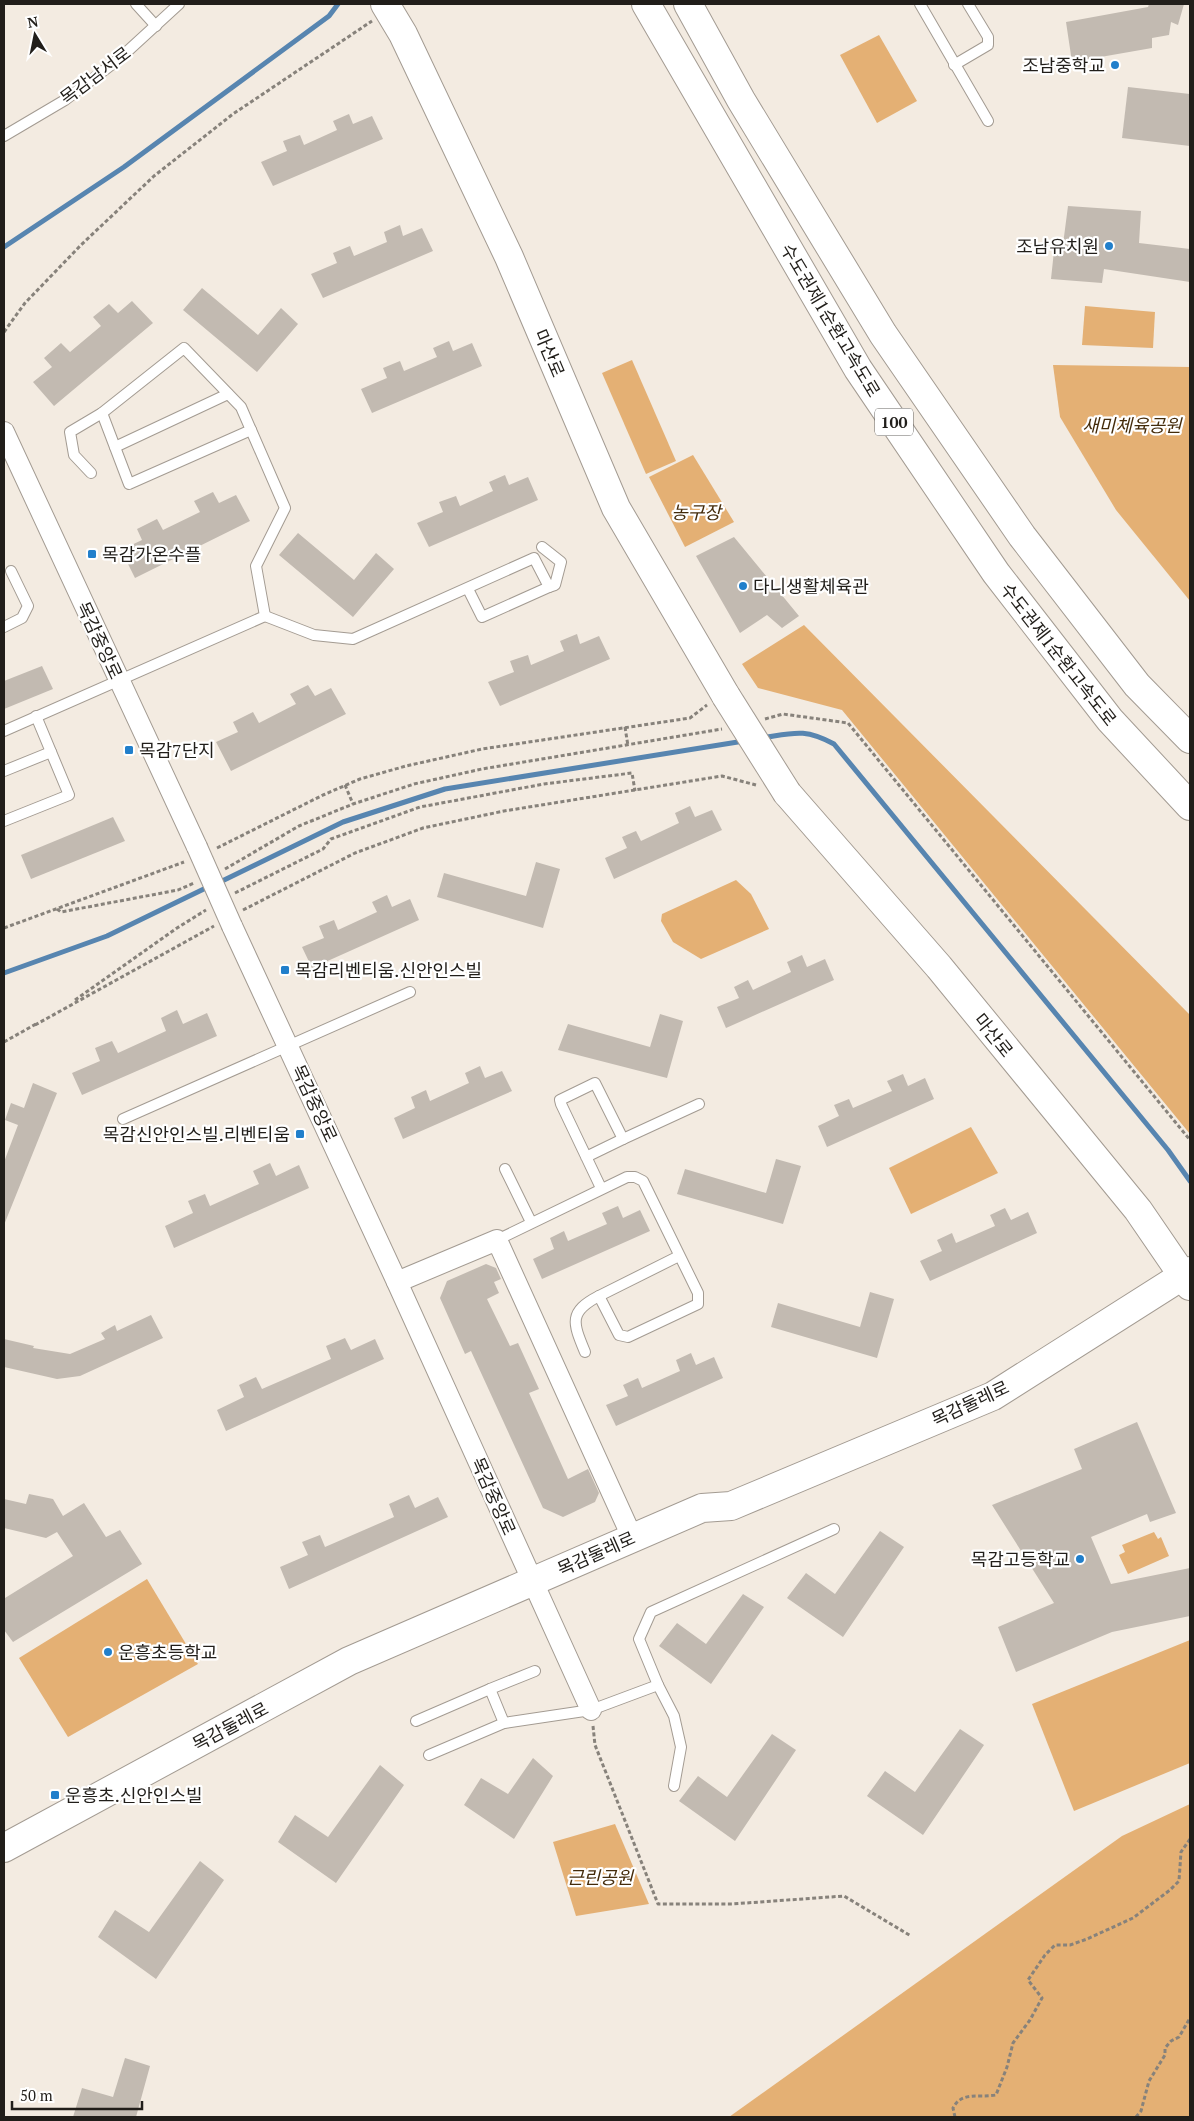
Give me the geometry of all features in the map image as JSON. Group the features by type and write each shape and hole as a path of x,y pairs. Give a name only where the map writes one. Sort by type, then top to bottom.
{"main road":[{"name":"수도권제1순환고속도로","path":"646,4 858,369 996,573 1110,720 1190,806"},
{"name":"수도권제1순환고속도로","path":"688,4 741,100 883,334 1022,536 1137,685 1190,739"},
{"name":"마산로","path":"387,7 404,34 509,257 616,508 725,695 787,793 982,1020 1138,1210 1188,1278"},
{"name":"목감둘레로","path":"4,1848 349,1661 702,1508 731,1506 993,1396 1188,1278"}],"street":[{"name":"목감중앙로","path":"4,432 232,920 591,1710"},
{"path":"397,1282 497,1240 632,1537"}],"lane":[{"path":"136,4 156,26"},
{"name":"목감남서로","path":"4,136 65,100 119,59 179,4"},
{"path":"920,4 988,121"},
{"path":"954,65 988,45 988,37 968,4"},
{"path":"91,473 74,455 70,432 102,413 184,348 241,407 285,508 256,566 265,616"},
{"path":"115,447 228,394"},
{"path":"102,413 129,484 251,430"},
{"path":"468,589 482,617 555,585 561,562 542,547"},
{"path":"4,731 265,616 314,635 353,639 534,558 549,587"},
{"path":"4,627 22,618 28,606 11,571"},
{"path":"4,821 69,794 36,716"},
{"path":"4,772 51,752"},
{"path":"123,1119 410,992"},
{"path":"601,1188 561,1104 563,1097 595,1083 623,1139"},
{"path":"586,1157 699,1104"},
{"path":"505,1169 531,1222"},
{"path":"497,1240 627,1177 635,1177 643,1181 698,1293 698,1304 628,1337 620,1335 599,1296"},
{"path":"585,1352 575,1329 575,1315 583,1304 679,1256"},
{"path":"674,1786 681,1747 674,1716 658,1685 639,1639 651,1612 834,1529"},
{"path":"416,1721 535,1670"},
{"path":"429,1755 504,1723 591,1710 658,1685"},
{"path":"490,1689 504,1723"}],"path":[{"path":"4,332 25,303 80,245 154,176 234,114 387,7"},
{"path":"4,928 200,852 345,785 406,766 482,749 690,718 725,695"},
{"path":"764,719 784,714 848,723 1190,1140"},
{"path":"625,728 628,746"},
{"path":"222,870 299,826 352,804 414,784 482,769 628,746 726,728"},
{"path":"226,898 251,883 322,849 331,839 420,807 544,784 632,773 635,791"},
{"path":"4,1042 355,853 423,828 504,811 722,776 787,793"},
{"path":"345,785 352,804"},
{"path":"57,909 61,912 178,890 196,882"},
{"path":"35,1025 66,1007 177,928 210,908"},
{"path":"591,1710 595,1745 658,1904 732,1904 844,1896 911,1936"},
{"path":"955,2117 953,2108 962,2096 980,2097 996,2095 1007,2067 1013,2043 1030,2020 1042,1998 1028,1980 1045,1955 1055,1945 1070,1944 1087,1939 1132,1918 1170,1890 1179,1881 1181,1852 1190,1839"},
{"path":"1136,2117 1141,2111 1149,2081 1164,2055 1165,2048 1171,2041 1179,2037 1190,2018"}],"green space":[{"path":"879,35 917,101 877,123 840,55"},
{"path":"1085,306 1155,312 1153,348 1082,345"},
{"path":"632,360 676,461 646,474 602,373"},
{"name":"새미체육공원","path":"1053,365 1190,367 1190,601 1116,510 1060,417"},
{"name":"농구장","path":"693,455 734,522 685,547 649,477"},
{"path":"804,625 1190,1015 1190,1134 842,710 758,688 742,664"},
{"path":"736,880 751,894 769,929 701,959 673,942 661,921 662,914"},
{"path":"971,1127 998,1173 911,1214 889,1168"},
{"path":"1154,1532 1158,1539 1161,1537 1169,1556 1128,1574 1119,1555 1125,1552 1122,1545"},
{"path":"147,1579 198,1664 68,1737 19,1658"},
{"path":"1190,1640 1190,1763 1074,1811 1032,1704"},
{"path":"1190,1804 1190,2117 729,2117 1122,1836"},
{"name":"근린공원","path":"615,1824 649,1904 576,1916 553,1842"}],"building":[{"path":"1149,4 1184,4 1178,25 1171,22 1169,35 1152,38 1152,48 1072,62 1066,22 1148,7"},
{"path":"1128,87 1190,94 1190,146 1122,138"},
{"path":"349,114 353,124 372,116 383,139 273,186 261,162 287,151 283,141 300,135 304,145 337,130 333,121"},
{"path":"1068,206 1141,211 1139,243 1190,249 1190,282 1104,269 1102,283 1051,279 1054,251 1062,252"},
{"path":"400,225 403,236 422,228 433,251 323,298 311,274 337,263 333,253 350,246 354,256 387,242 384,232"},
{"path":"202,288 258,335 281,308 298,324 257,372 183,310"},
{"path":"132,301 153,323 54,406 33,382 52,367 44,358 61,343 70,352 101,326 93,317 109,304 118,313"},
{"path":"449,341 453,351 472,343 482,366 372,413 361,389 387,378 383,368 400,361 404,371 437,357 433,348"},
{"path":"505,475 509,485 528,477 538,500 429,547 417,523 443,512 439,502 456,496 460,506 493,491 489,482"},
{"path":"213,492 219,503 236,495 250,521 135,578 121,550 142,540 137,529 157,519 163,530 200,512 194,501"},
{"path":"298,533 354,580 376,553 394,569 353,617 279,555"},
{"name":"다니생활체육관","path":"734,537 799,616 782,628 767,615 740,633 696,556"},
{"path":"577,634 580,644 599,636 610,659 500,706 488,682 514,672 510,661 528,655 531,665 564,651 560,641"},
{"path":"42,666 53,689 4,709 4,681"},
{"path":"308,685 315,696 331,688 346,714 231,771 216,742 238,732 233,722 253,712 259,723 296,704 290,694"},
{"path":"690,806 695,817 712,810 722,830 614,879 605,858 627,848 622,837 636,831 641,841 679,823 675,813"},
{"path":"113,817 125,841 31,879 21,855"},
{"path":"536,862 560,869 543,928 437,897 444,873 526,896"},
{"path":"387,895 392,907 410,899 419,920 312,968 302,947 324,938 319,926 334,920 338,930 377,912 372,902"},
{"path":"802,955 807,967 825,959 834,980 726,1028 717,1007 739,998 734,987 748,980 753,990 791,972 787,962"},
{"path":"177,1010 183,1024 207,1013 217,1036 82,1095 72,1073 100,1061 95,1048 112,1041 118,1053 166,1031 161,1018"},
{"path":"660,1014 683,1021 667,1078 558,1050 568,1024 650,1047"},
{"path":"480,1066 485,1078 502,1071 512,1091 403,1139 394,1118 415,1108 411,1097 426,1090 430,1101 469,1083 465,1073"},
{"path":"903,1074 908,1086 925,1078 934,1099 827,1147 818,1126 839,1116 834,1105 849,1099 853,1108 892,1091 887,1081"},
{"path":"33,1083 57,1093 4,1225 4,1162 18,1125 5,1120 11,1103 24,1108"},
{"path":"776,1159 801,1166 783,1224 677,1194 685,1169 766,1193"},
{"path":"270,1163 276,1176 299,1165 309,1188 174,1248 165,1226 193,1213 188,1201 205,1194 210,1206 259,1184 253,1171"},
{"path":"618,1206 623,1218 640,1210 650,1231 542,1279 533,1259 554,1249 550,1238 564,1231 568,1241 607,1224 602,1213"},
{"path":"1005,1208 1011,1220 1028,1212 1037,1233 930,1281 920,1261 942,1251 937,1240 952,1233 956,1243 995,1226 990,1215"},
{"path":"486,1264 496,1268 501,1279 494,1282 499,1293 487,1299 510,1346 518,1343 539,1389 529,1393 568,1479 588,1469 599,1493 595,1502 563,1517 543,1508 471,1351 465,1354 440,1298 447,1281"},
{"path":"870,1292 894,1299 877,1358 771,1327 778,1303 860,1327"},
{"path":"151,1315 163,1338 80,1376 57,1379 4,1367 4,1339 34,1346 33,1348 70,1354 105,1339 101,1333 115,1325 117,1331"},
{"path":"345,1338 351,1350 375,1339 384,1359 226,1431 217,1410 244,1397 239,1385 256,1377 262,1389 331,1359 326,1346"},
{"path":"691,1353 696,1365 714,1357 723,1378 616,1426 606,1405 628,1396 623,1385 638,1378 642,1388 680,1371 676,1360"},
{"path":"1137,1422 1176,1513 1150,1522 1147,1514 1091,1537 1111,1584 1190,1568 1190,1616 1112,1632 1016,1672 998,1627 1054,1603 992,1505 1082,1469 1074,1449"},
{"path":"29,1494 53,1499 63,1516 84,1503 106,1537 120,1530 142,1564 13,1642 4,1630 5,1598 73,1556 57,1532 46,1538 4,1528 4,1499 26,1504"},
{"path":"409,1495 415,1508 438,1497 448,1517 289,1589 280,1567 308,1555 302,1542 320,1535 325,1547 394,1517 389,1504"},
{"path":"880,1531 904,1547 843,1637 787,1598 806,1573 835,1594"},
{"path":"743,1594 764,1607 711,1684 659,1646 677,1623 706,1644"},
{"path":"960,1729 984,1745 923,1835 867,1796 885,1771 915,1792"},
{"path":"772,1734 796,1750 735,1841 679,1801 698,1776 727,1797"},
{"path":"533,1758 553,1776 514,1839 464,1805 481,1778 508,1794"},
{"path":"380,1765 404,1785 336,1883 278,1842 295,1815 328,1837"},
{"path":"200,1861 224,1880 156,1979 98,1937 115,1910 149,1932"},
{"path":"125,2058 150,2066 136,2117 73,2117 82,2088 113,2097"}],"waterway":[{"path":"4,247 124,167 329,16 338,4"},
{"path":"762,738 799,733 815,736 834,744 1168,1150 1190,1181"},
{"path":"218,883 343,822 445,789 744,741"},
{"path":"4,973 107,936 210,886"}],"place":[{"name":"조남중학교","path":"1115,65"},
{"name":"조남유치원","path":"1109,246"},
{"name":"목감가온수플","path":"92,554"},
{"name":"다니생활체육관","path":"743,586"},
{"name":"목감7단지","path":"129,750"},
{"name":"목감리벤티움.신안인스빌","path":"285,970"},
{"name":"목감신안인스빌.리벤티움","path":"300,1134"},
{"name":"목감고등학교","path":"1080,1559"},
{"name":"운흥초등학교","path":"108,1652"},
{"name":"운흥초.신안인스빌","path":"55,1795"}]}
